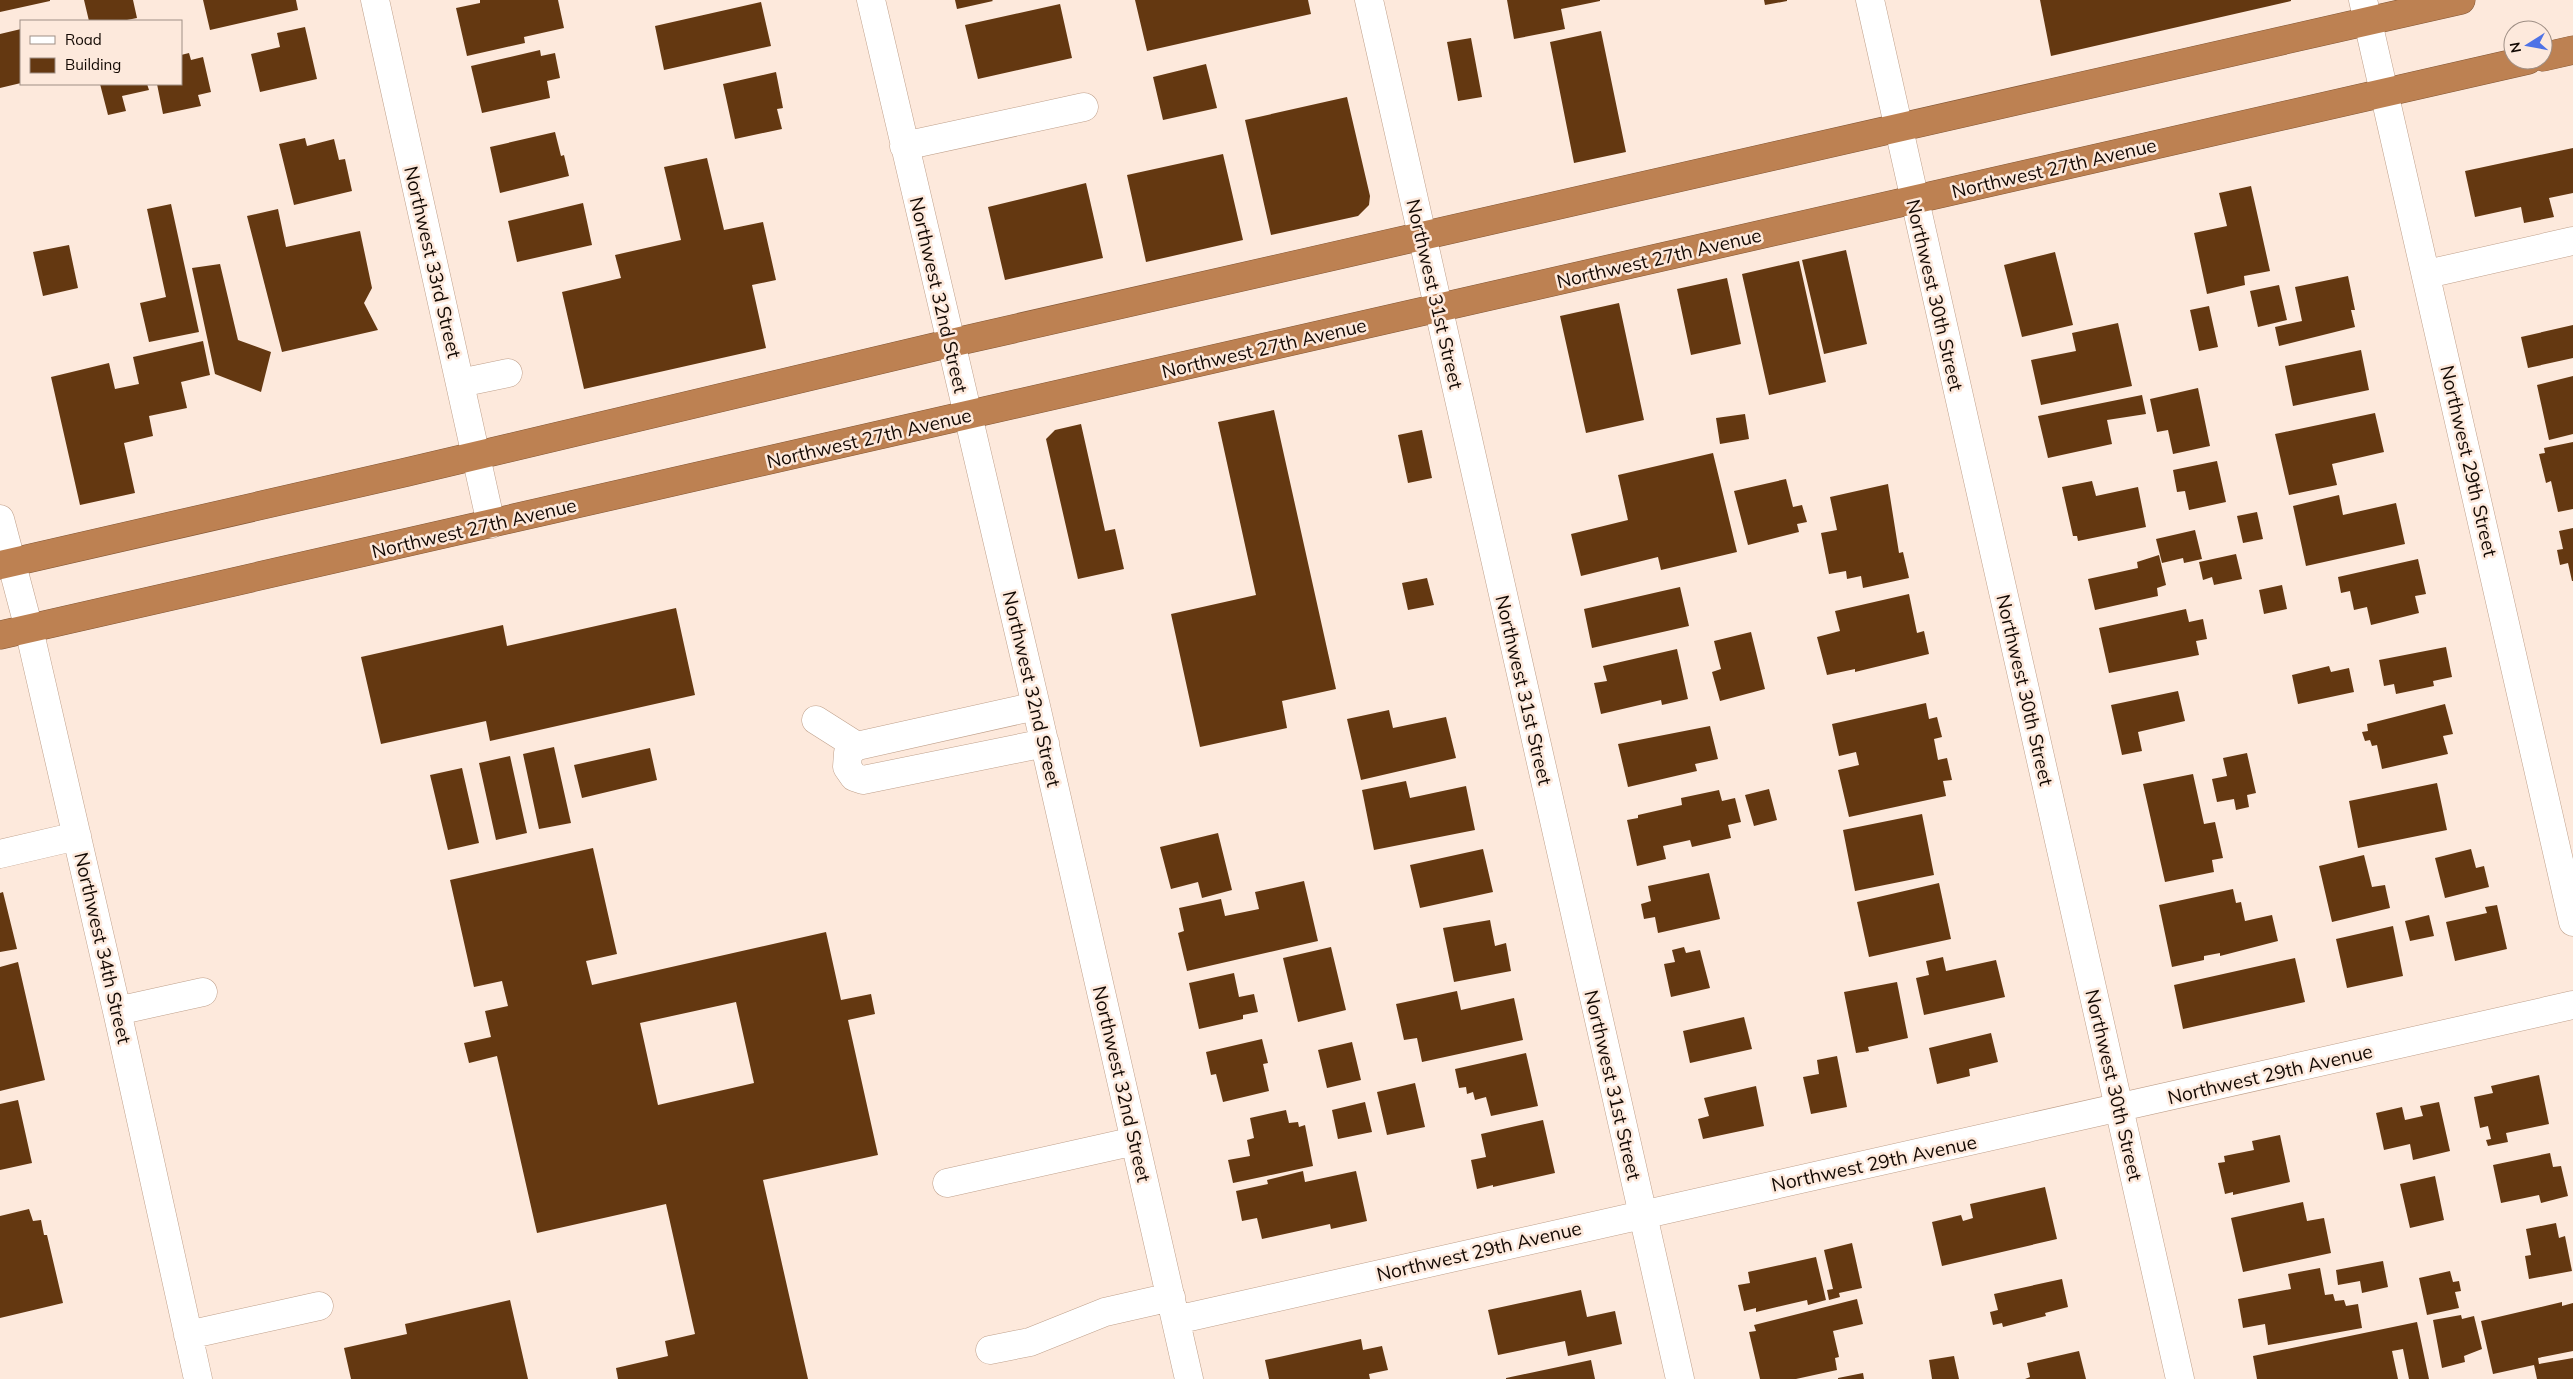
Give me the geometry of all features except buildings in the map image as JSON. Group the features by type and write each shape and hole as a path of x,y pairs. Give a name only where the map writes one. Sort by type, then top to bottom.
{"highway":[{"path":"5,564 476,456 951,343 1898,127 2365,10 2461,0"},
{"path":"2553,55 2573,50"},
{"name":"Northwest 27th Avenue","path":"0,635 2503,66"}],"street":[{"name":"Northwest 33rd Street","path":"375,0 491,524"},
{"name":"Northwest 32nd Street","path":"871,0 1045,744 1189,1379"},
{"name":"Northwest 31st Street","path":"1369,0 1680,1379"},
{"name":"Northwest 30th Street","path":"1870,0 2180,1379"},
{"name":"Northwest 29th Street","path":"2365,10 2427,274 2573,922"},
{"path":"904,146 1084,107"},
{"path":"2427,274 2573,240"},
{"path":"460,383 508,373"},
{"name":"Northwest 34th Street","path":"0,520 5,564 29,629 117,1012 198,1379"},
{"path":"1036,706 858,746 848,753 846,767 854,777 863,780 1045,744"},
{"path":"816,720 858,746"},
{"path":"0,854 77,836"},
{"path":"117,1012 203,992"},
{"name":"Northwest 29th Avenue","path":"990,1350 1030,1342 1105,1312 1173,1308 1643,1214 2119,1109 2573,1005"},
{"path":"947,1183 1135,1141"},
{"path":"188,1335 319,1306"}]}
